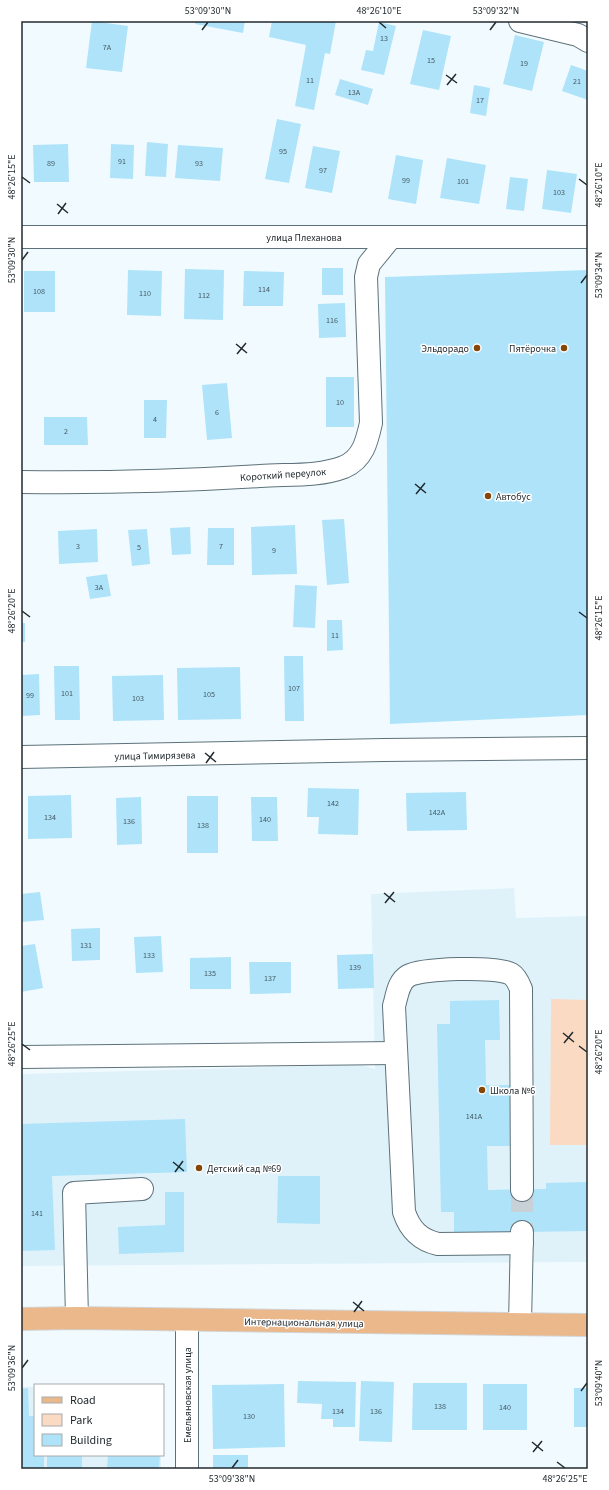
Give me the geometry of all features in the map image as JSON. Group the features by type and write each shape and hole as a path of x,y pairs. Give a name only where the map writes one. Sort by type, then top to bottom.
{"main road":[{"name":"Интернациональная улица","path":"21,1319 77,1318 588,1325"}],"street":[{"path":"520,21 578,35 588,41"},
{"name":"улица Плеханова","path":"21,237 588,237"},
{"name":"Короткий переулок","path":"21,482 175,481 315,473 345,466 356,459 367,445 371,423 366,277 369,264 391,237"},
{"name":"улица Тимирязева","path":"21,758 384,750 588,748"},
{"path":"520,1324 522,1238 438,1244 428,1242 413,1231 404,1212 394,1006 400,986 407,977 420,972 488,969 512,975 522,989 522,1190"},
{"path":"21,1057 396,1053"},
{"path":"77,1318 74,1193 142,1189"},
{"name":"Емельяновская улица","path":"187,1320 187,1469"}],"shaded area":[{"path":"514,888 516,918 588,916 588,1262 21,1266 21,1074 348,1065 362,1065 375,1069 371,894"},
{"path":"21,1387 34,1387 34,1456 161,1456 161,1469 21,1469"}],"green space":[{"path":"551,999 588,1000 588,1145 550,1145"}],"building":[{"path":"92,21 128,26 122,72 86,68"},
{"path":"196,21 245,21 243,33 195,24"},
{"path":"272,21 336,21 330,54 325,53 314,110 295,106 306,45 269,37"},
{"path":"379,22 396,26 384,75 361,70 366,50 373,51"},
{"path":"423,30 451,36 439,90 410,84"},
{"path":"515,35 544,42 532,91 503,84"},
{"path":"571,65 588,71 588,100 562,91"},
{"path":"340,79 373,89 368,105 335,95"},
{"path":"474,85 490,88 486,116 470,113"},
{"path":"277,119 301,124 289,183 265,179"},
{"path":"147,142 168,144 166,177 145,176"},
{"path":"68,144 69,182 34,182 33,145"},
{"path":"111,144 134,145 133,179 110,178"},
{"path":"178,145 223,148 220,181 175,178"},
{"path":"313,146 340,151 332,193 305,188"},
{"path":"396,155 423,160 416,204 388,199"},
{"path":"447,158 486,165 479,204 440,198"},
{"path":"547,170 577,174 571,213 542,209"},
{"path":"510,177 528,179 524,211 506,209"},
{"path":"322,268 343,268 343,295 322,295"},
{"path":"185,269 224,270 223,320 184,319"},
{"path":"128,270 162,271 161,316 127,315"},
{"name":"Автобус","path":"588,270 588,715 390,724 385,277"},
{"path":"24,271 55,271 55,312 24,312"},
{"path":"244,271 284,272 283,306 243,306"},
{"path":"345,303 346,337 319,338 318,304"},
{"path":"326,377 354,377 354,427 326,427"},
{"path":"227,383 232,438 207,440 202,385"},
{"path":"144,400 167,400 166,438 144,438"},
{"path":"44,417 87,417 88,445 44,445"},
{"path":"344,519 349,583 327,585 322,520"},
{"path":"295,525 297,574 252,575 251,527"},
{"path":"190,527 191,554 172,555 170,528"},
{"path":"208,528 234,528 234,565 207,565"},
{"path":"97,529 98,562 59,564 58,531"},
{"path":"147,529 150,564 132,566 128,530"},
{"path":"107,574 111,596 90,599 86,577"},
{"path":"295,585 317,586 315,628 293,627"},
{"path":"327,620 342,620 343,650 327,651"},
{"path":"21,623 25,623 25,642 21,642"},
{"path":"284,656 303,656 304,721 285,721"},
{"path":"54,666 79,666 80,720 55,720"},
{"path":"240,667 241,719 178,720 177,668"},
{"path":"39,674 40,715 21,716 21,675"},
{"path":"163,675 164,720 113,721 112,676"},
{"path":"308,788 359,789 358,835 318,834 319,817 307,817"},
{"path":"466,792 467,830 407,831 406,793"},
{"path":"71,795 72,838 28,839 28,796"},
{"path":"187,796 218,796 218,853 187,853"},
{"path":"141,797 142,844 117,845 116,798"},
{"path":"251,797 277,797 278,841 252,841"},
{"path":"40,892 44,920 21,922 21,894"},
{"path":"100,928 100,960 72,961 71,929"},
{"path":"161,936 163,972 136,973 134,937"},
{"path":"35,944 43,988 21,992 21,946"},
{"path":"373,954 374,988 338,989 337,955"},
{"path":"231,957 231,989 190,989 190,958"},
{"path":"249,962 291,962 291,993 250,994"},
{"path":"499,1000 500,1040 485,1040 486,1085 510,1085 511,1146 487,1146 488,1190 546,1189 546,1183 588,1182 588,1231 454,1233 454,1212 441,1212 437,1024 450,1024 450,1001"},
{"path":"185,1119 187,1172 52,1176 55,1250 21,1251 21,1124"},
{"path":"278,1176 320,1176 320,1224 277,1223"},
{"path":"165,1192 184,1192 184,1252 119,1254 118,1227 165,1225"},
{"path":"298,1381 356,1382 355,1427 333,1427 333,1419 321,1419 322,1404 297,1403"},
{"path":"361,1381 394,1382 392,1442 359,1441"},
{"path":"413,1383 467,1383 467,1430 412,1430"},
{"path":"284,1384 285,1447 213,1449 212,1385"},
{"path":"483,1384 527,1384 527,1430 483,1430"},
{"path":"28,1388 29,1416 34,1416 34,1456 44,1456 44,1469 21,1469 21,1389"},
{"path":"574,1388 588,1388 588,1427 574,1427"},
{"path":"213,1455 248,1455 248,1469 213,1469"},
{"path":"47,1456 82,1456 82,1469 47,1469"},
{"path":"108,1456 160,1456 159,1469 107,1469"}],"tunnel":[{"path":"522,1190 522,1232"}],"place":[{"name":"Эльдорадо","path":"477,348"},
{"name":"Пятёрочка","path":"564,348"},
{"name":"Автобус","path":"488,496"},
{"name":"Школа №6","path":"482,1090"},
{"name":"Детский сад №69","path":"199,1168"}]}
